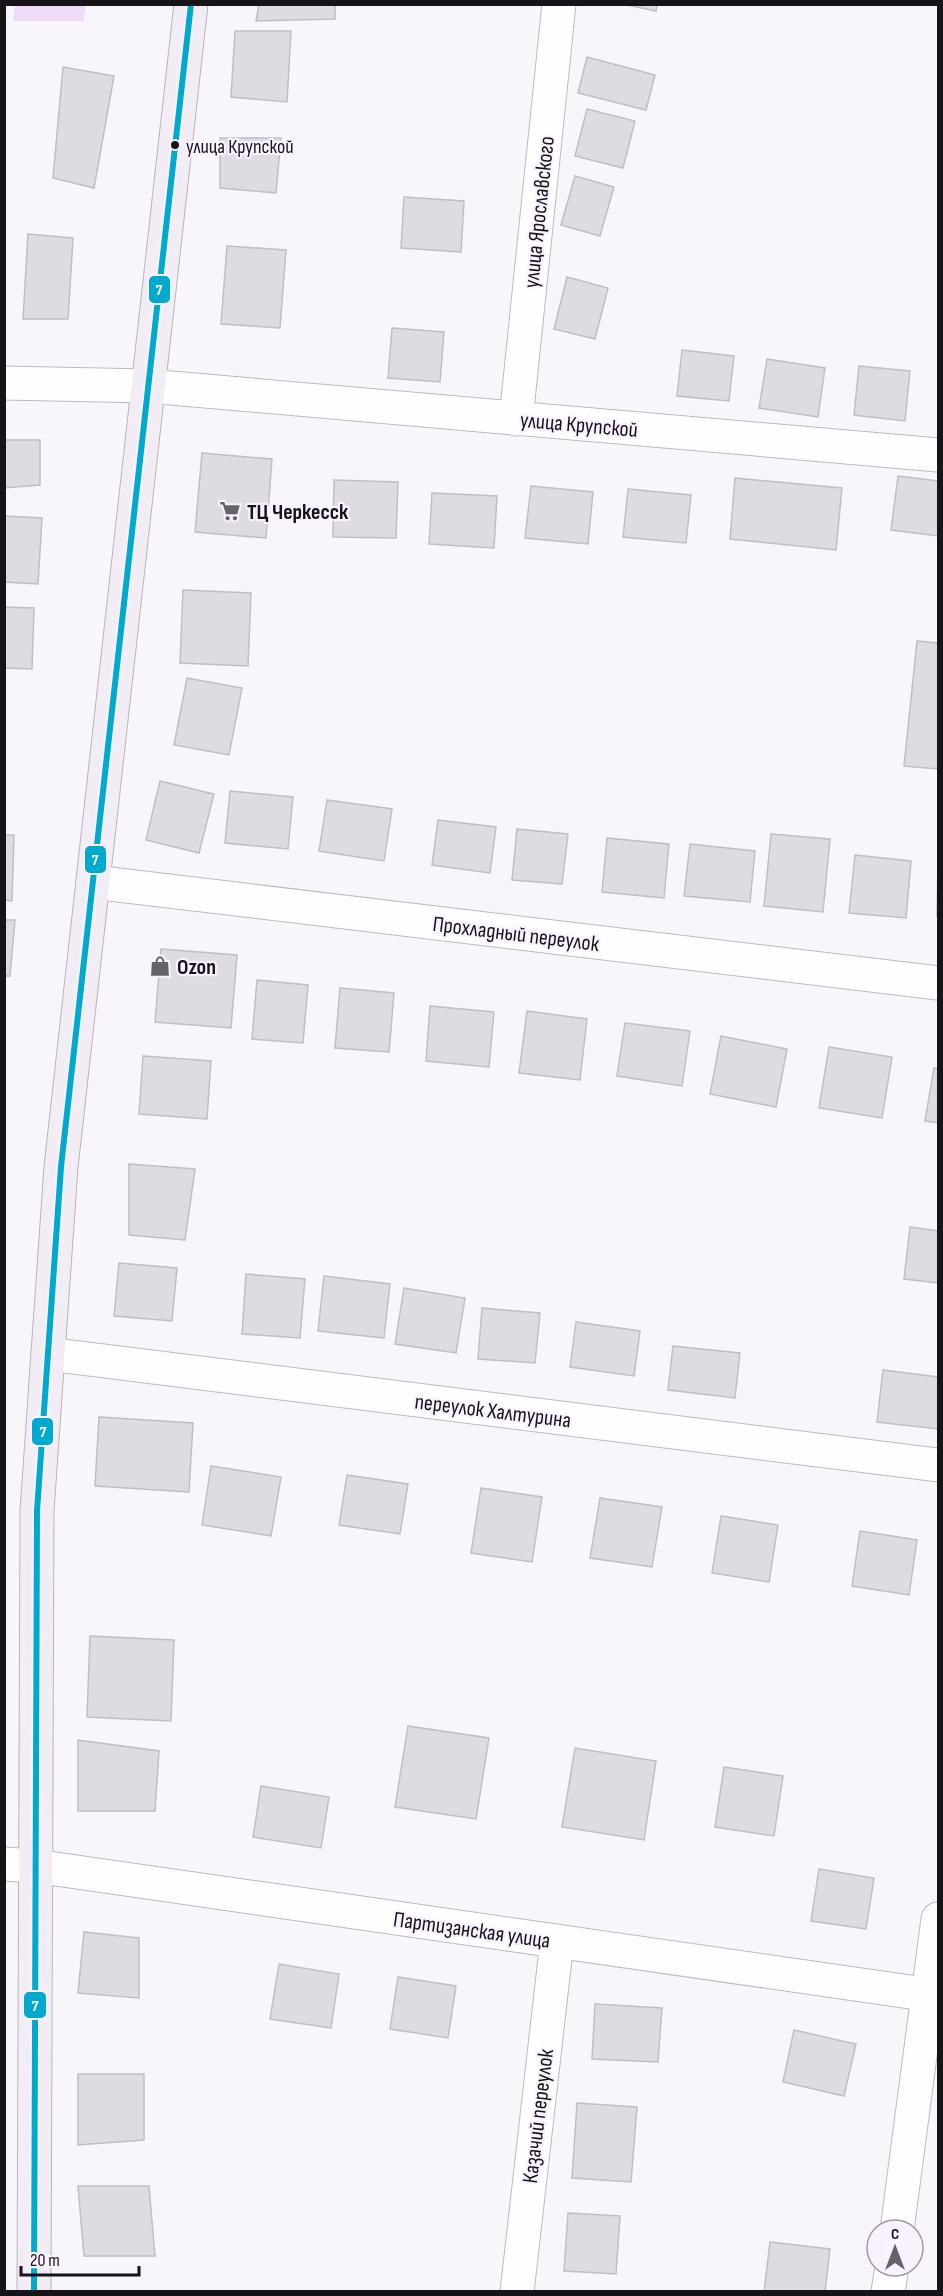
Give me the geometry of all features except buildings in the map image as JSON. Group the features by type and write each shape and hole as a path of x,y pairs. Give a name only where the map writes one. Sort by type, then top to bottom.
{"main road":[{"path":"34,2292 20,1865 37,1511 62,1167 191,4"}],"street":[{"name":"улица Ярославского","path":"516,419 559,4"},
{"name":"улица Крупской","path":"4,383 148,386 939,455"},
{"name":"Прохладный переулок","path":"93,882 939,983"},
{"name":"переулок Халтурина","path":"48,1354 939,1465"},
{"name":"Партизанская улица","path":"20,1865 934,1995"},
{"path":"899,2218 934,1995 939,1919"},
{"name":"Казачий переулок","path":"517,2292 557,1941"}],"shaded area":[{"path":"15,4 86,5 84,21 13,21"}],"transit line":[{"name":"7","path":"34,2292 37,1511 61,1167 191,4"}],"place":[{"name":"улица Крупской","path":"175,145"},
{"name":"ТЦ Черкесск","path":"230,511"},
{"name":"Ozon","path":"160,966"}]}
